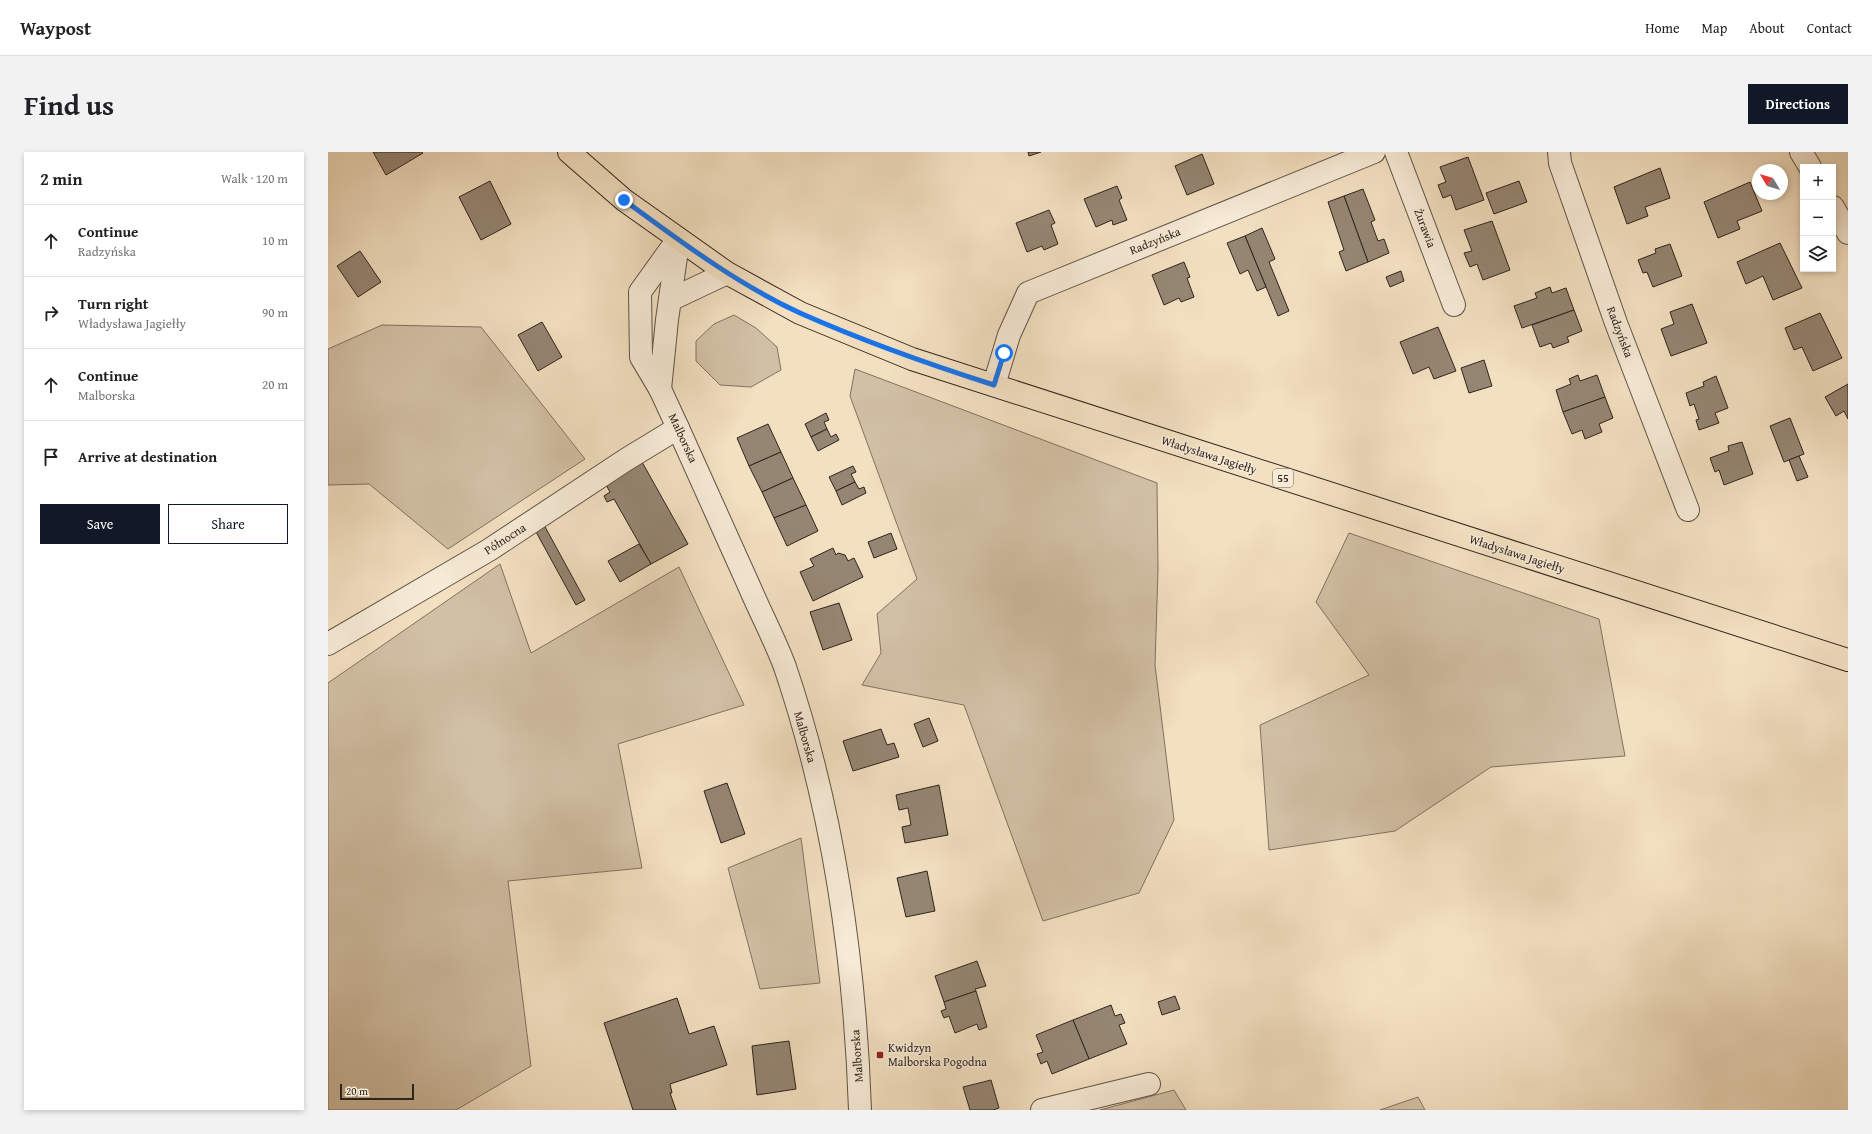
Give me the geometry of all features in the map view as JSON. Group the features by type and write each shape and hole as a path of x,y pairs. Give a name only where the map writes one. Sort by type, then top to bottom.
{"main road":[{"name":"55","path":"569,152 624,200 678,239"},
{"name":"Władysława Jagiełły","path":"678,239 727,273 800,313 912,358 1848,660"}],"street":[{"name":"Radzyńska","path":"994,385 1009,335 1028,293 1374,152"},
{"name":"Żurawia","path":"1396,152 1454,305"},
{"name":"Radzyńska","path":"1559,152 1560,163 1616,322 1688,510"},
{"path":"1801,152 1808,164"},
{"path":"1836,212 1848,233"},
{"path":"660,389 678,239"},
{"name":"Malborska","path":"678,239 640,292 641,357 660,389 784,666 820,788 845,923 859,1065 860,1110"},
{"path":"670,300 727,273"},
{"name":"Północna","path":"328,644 489,550 627,459 678,428"},
{"path":"1042,1110 1149,1084"}],"shaded area":[{"path":"734,315 756,328 777,347 781,370 751,387 720,385 696,361 696,341 714,324"},
{"path":"382,325 481,327 585,459 448,549 369,484 328,485 328,349"},
{"path":"855,369 1157,483 1158,569 1155,665 1174,820 1139,893 1043,921 964,705 862,685 881,653 877,614 917,579 850,396"},
{"path":"1349,533 1599,619 1625,756 1491,767 1395,831 1269,850 1260,725 1369,675 1316,602"},
{"path":"500,564 531,653 679,567 744,705 618,744 642,868 508,881 531,1066 456,1110 328,1110 328,683"},
{"path":"801,838 820,983 760,989 728,868"},
{"path":"1174,1090 1186,1110 1100,1110"},
{"path":"1418,1097 1425,1110 1380,1110"}],"building":[{"path":"373,152 422,152 423,153 386,175"},
{"path":"1028,152 1041,152 1029,156"},
{"path":"1202,154 1214,184 1187,195 1175,166"},
{"path":"1468,157 1484,200 1456,210 1451,195 1443,198 1438,185 1446,182 1440,167"},
{"path":"1660,168 1670,198 1645,207 1648,216 1627,224 1614,187"},
{"path":"490,181 511,224 481,240 459,197"},
{"path":"1519,181 1527,202 1494,214 1486,193"},
{"path":"1750,182 1752,187 1752,200 1757,200 1762,211 1737,221 1740,229 1718,238 1704,202"},
{"path":"1117,186 1122,198 1119,200 1127,220 1113,225 1112,220 1096,227 1084,199"},
{"path":"1363,189 1375,220 1371,222 1378,241 1384,239 1389,253 1368,262 1344,196"},
{"path":"1344,196 1368,262 1346,271 1339,252 1344,250 1328,202"},
{"path":"1049,210 1055,223 1051,225 1058,244 1044,250 1042,246 1027,252 1016,223"},
{"path":"1492,221 1510,270 1483,280 1477,264 1470,267 1464,253 1472,251 1464,230"},
{"path":"1262,228 1275,259 1269,262 1289,311 1278,316 1245,236"},
{"path":"1245,236 1266,287 1257,291 1248,270 1240,274 1227,243"},
{"path":"1780,243 1802,288 1773,300 1763,276 1746,284 1737,262"},
{"path":"1670,244 1682,276 1653,287 1647,272 1643,273 1638,260 1656,253 1655,249"},
{"path":"360,251 381,282 358,297 337,266"},
{"path":"1184,262 1190,277 1187,278 1194,297 1181,302 1179,298 1164,305 1152,275"},
{"path":"1401,271 1404,281 1390,287 1386,277"},
{"path":"1550,287 1552,293 1566,288 1574,310 1522,328 1514,306 1537,298 1535,293"},
{"path":"1692,304 1707,343 1671,356 1661,329 1674,324 1670,312"},
{"path":"1574,310 1582,331 1567,337 1569,342 1553,348 1551,343 1540,347 1532,325"},
{"path":"1820,313 1842,358 1813,371 1802,347 1794,350 1785,328"},
{"path":"542,322 562,357 538,371 518,335"},
{"path":"1438,327 1456,371 1434,379 1429,367 1413,374 1400,342"},
{"path":"1484,360 1492,386 1469,393 1461,368"},
{"path":"1578,375 1580,381 1597,375 1605,397 1563,412 1556,390 1571,384 1569,379"},
{"path":"1716,376 1728,408 1715,413 1719,423 1699,430 1696,420 1699,419 1694,404 1690,406 1686,393 1704,386 1703,382"},
{"path":"1848,384 1848,419 1844,411 1836,416 1825,397"},
{"path":"1605,397 1613,418 1599,424 1602,432 1585,439 1582,430 1572,434 1563,412"},
{"path":"826,413 829,420 824,422 827,429 811,437 805,424"},
{"path":"1790,418 1804,454 1784,462 1770,426"},
{"path":"768,424 781,452 749,466 737,438"},
{"path":"827,429 831,437 836,434 839,440 818,451 811,437"},
{"path":"1742,442 1753,474 1724,485 1719,470 1715,472 1710,458 1729,451 1728,446"},
{"path":"781,452 793,478 762,492 749,466"},
{"path":"1799,456 1808,477 1797,481 1789,460"},
{"path":"642,462 688,544 651,564 614,499 607,502 604,496 610,492 605,483"},
{"path":"853,466 856,472 851,474 855,482 836,491 829,477"},
{"path":"793,478 806,505 774,518 762,492"},
{"path":"855,482 859,489 864,487 866,493 842,505 836,491"},
{"path":"806,505 818,531 787,546 774,518"},
{"path":"544,525 585,600 576,605 535,530"},
{"path":"891,533 897,549 874,558 868,542"},
{"path":"639,544 651,564 620,582 608,561"},
{"path":"833,548 836,555 838,553 845,555 848,561 854,558 863,577 813,601 800,572 814,566 810,559"},
{"path":"839,603 852,640 823,650 810,612"},
{"path":"929,718 938,741 923,747 914,724"},
{"path":"881,729 887,745 894,743 899,757 853,771 843,741"},
{"path":"727,783 745,834 721,843 704,791"},
{"path":"939,785 948,835 905,843 902,827 911,825 908,808 899,810 896,795"},
{"path":"927,871 935,911 906,917 897,878"},
{"path":"977,961 986,986 944,1002 935,976"},
{"path":"976,991 987,1027 979,1030 977,1024 955,1033 949,1016 944,1018 941,1011 946,1009 944,1002"},
{"path":"1175,996 1180,1009 1162,1015 1158,1002"},
{"path":"677,998 689,1034 714,1026 727,1065 670,1084 672,1093 670,1093 676,1110 633,1110 604,1023"},
{"path":"1111,1005 1115,1016 1121,1014 1125,1023 1119,1025 1127,1044 1089,1059 1073,1020"},
{"path":"1073,1020 1089,1059 1052,1074 1047,1061 1041,1064 1037,1054 1043,1052 1036,1035"},
{"path":"789,1041 796,1089 757,1095 752,1046"},
{"path":"991,1080 999,1108 993,1110 970,1110 963,1087"}],"place":[{"name":"Kwidzyn Malborska Pogodna","path":"880,1055"}],"route":[{"path":"624,200 727,273 800,313 912,358 994,385 1004,353"}]}
